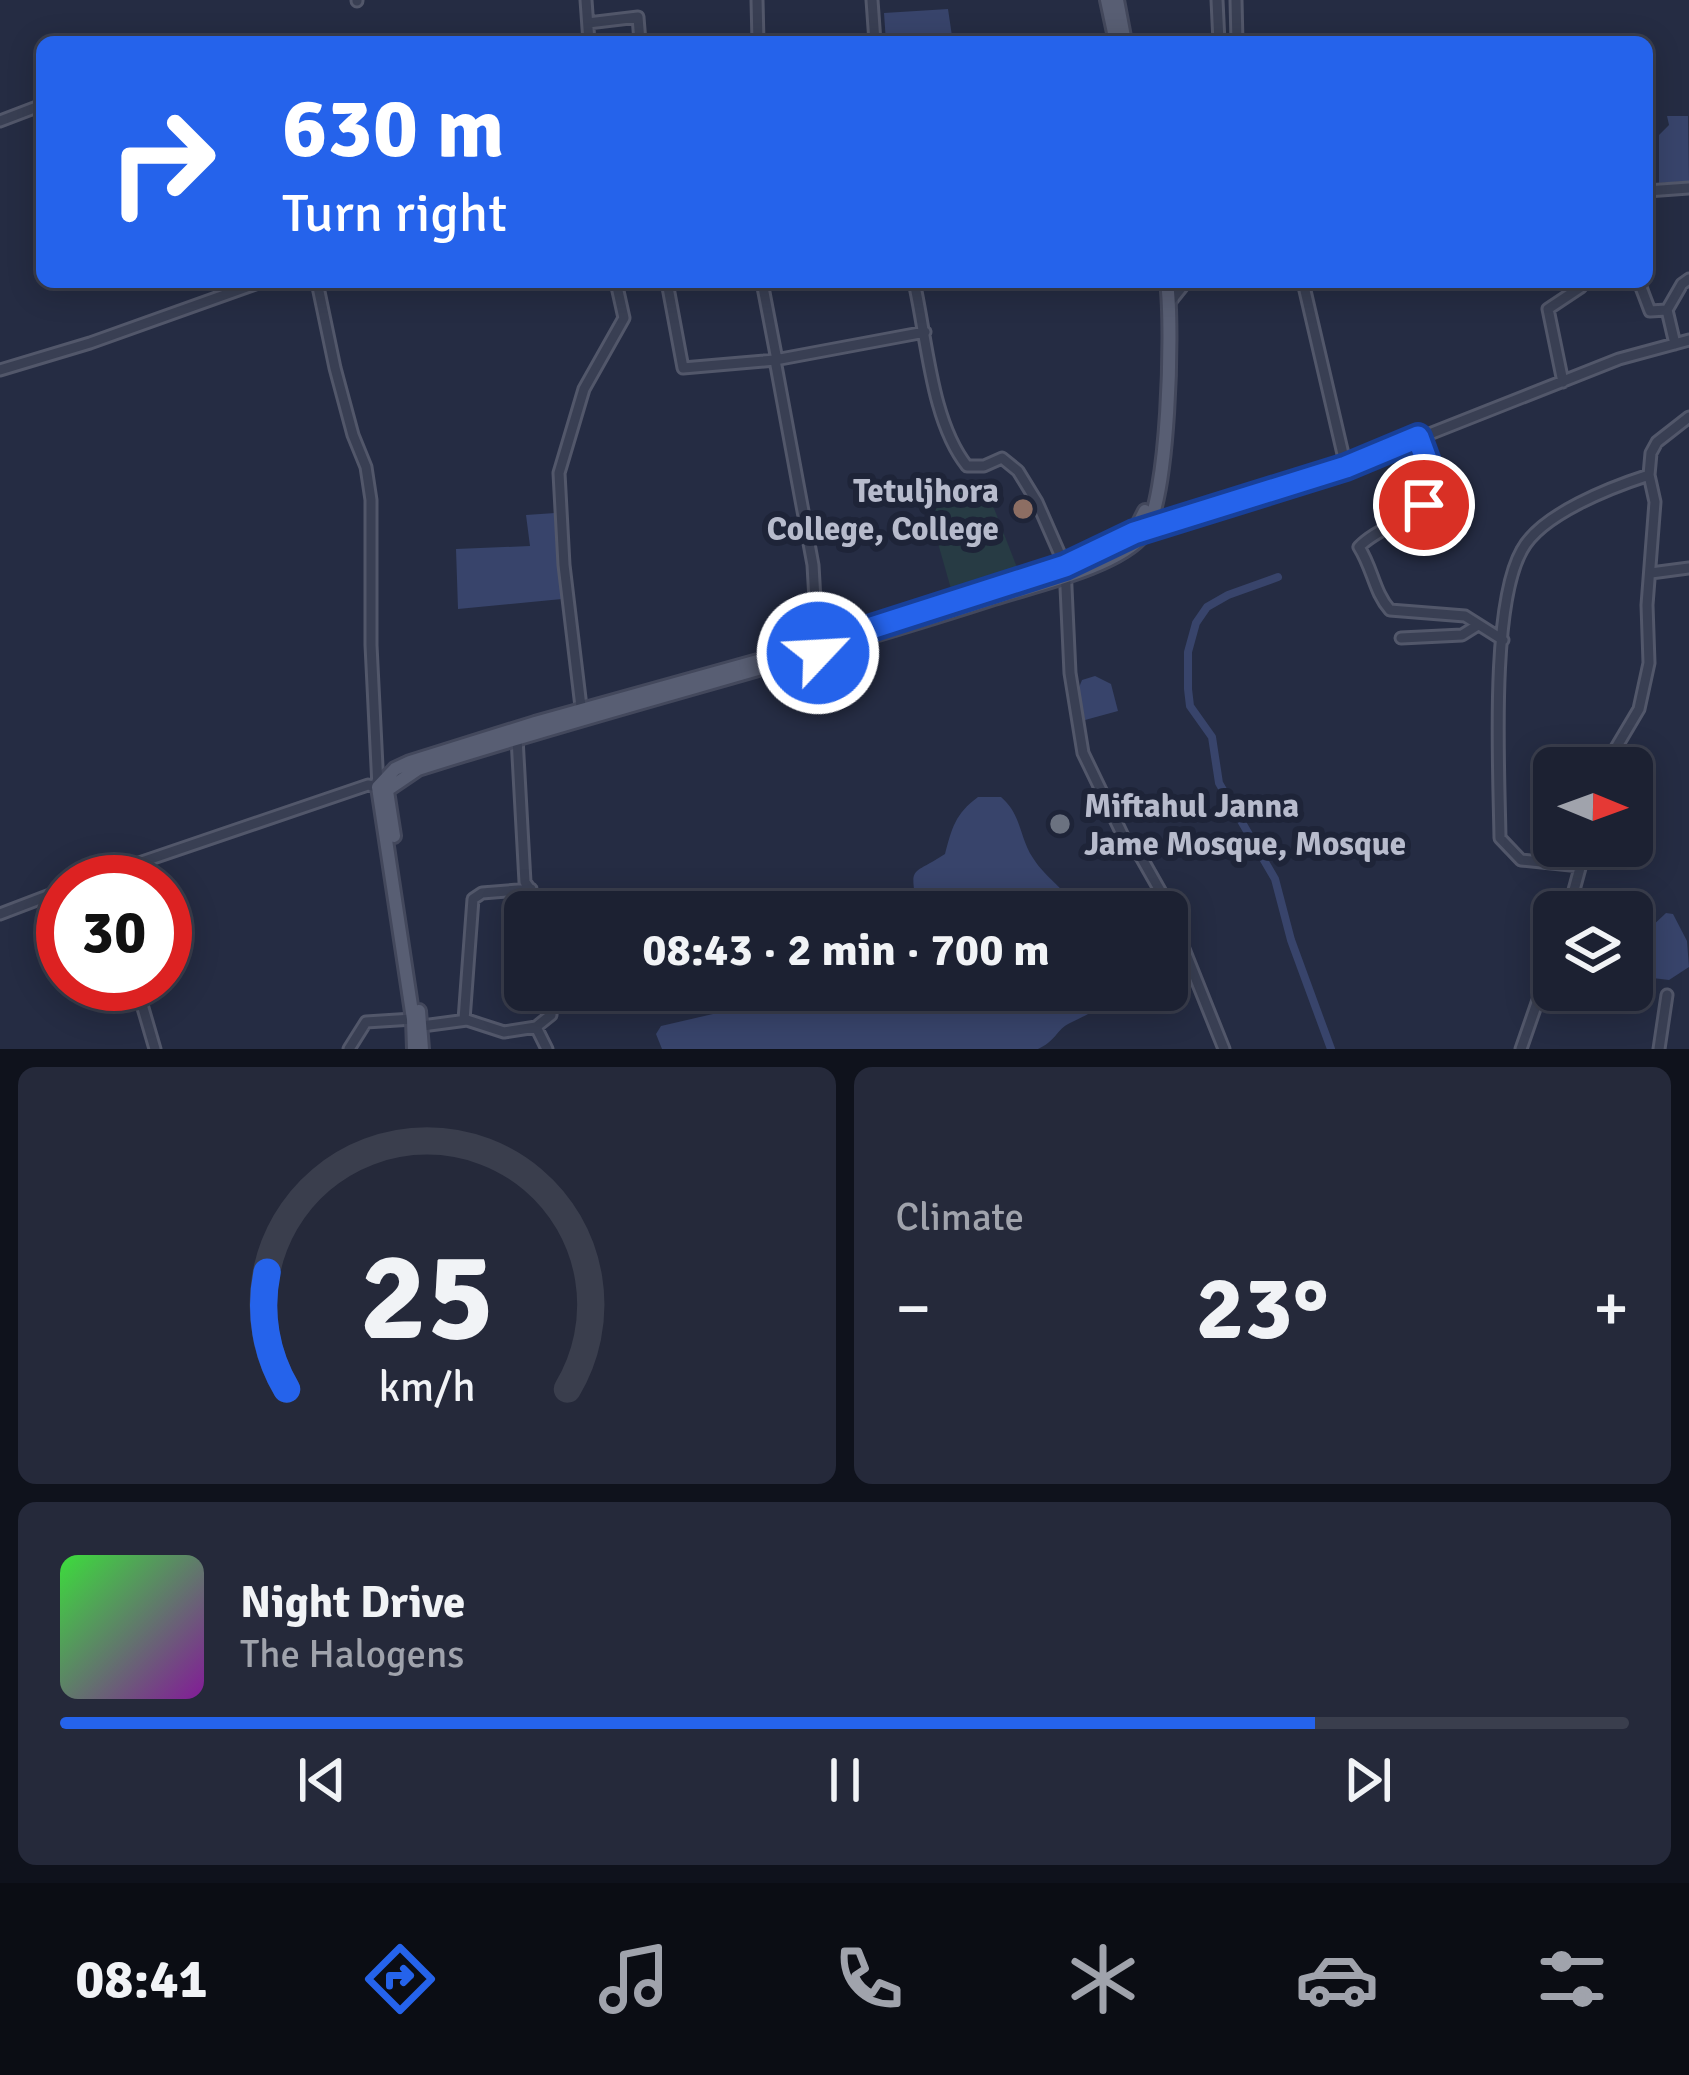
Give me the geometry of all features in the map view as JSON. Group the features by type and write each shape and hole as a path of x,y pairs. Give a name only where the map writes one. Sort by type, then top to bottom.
{"main road":[{"path":"1107,0 1118,36"},
{"path":"1117,0 1120,36"},
{"path":"1139,533 1160,416 1163,288"},
{"path":"381,783 410,762 816,649 1125,550 1155,499 1167,412 1170,302 1165,288"},
{"path":"381,783 582,716"},
{"path":"381,783 418,1049"}],"street":[{"path":"586,0 589,36"},
{"path":"757,0 758,36"},
{"path":"872,0 875,36"},
{"path":"1217,0 1219,36"},
{"path":"1236,0 1238,36"},
{"path":"588,22 638,17 640,36"},
{"path":"0,122 36,107"},
{"path":"1653,191 1689,188"},
{"path":"1675,344 1667,310 1689,279"},
{"path":"0,370 244,288"},
{"path":"157,855 381,783 371,645 371,500 366,467 334,368 318,288"},
{"path":"582,716 564,565 559,472 584,389 624,318 617,288"},
{"path":"668,288 683,368 776,360 926,332"},
{"path":"763,288 813,565 816,649"},
{"path":"915,288 944,424 957,453 967,466 985,466 1002,458 1010,461 1037,502 1066,570 1070,673 1083,753 1123,836 1141,856 1162,895 1224,1049"},
{"path":"1170,302 1181,288"},
{"path":"1304,288 1346,467"},
{"path":"1563,382 1549,309 1580,288"},
{"path":"1641,288 1651,311 1667,310"},
{"path":"1139,533 1346,467 1619,359 1689,340"},
{"path":"1617,747 1640,709 1648,663 1655,502 1649,475 1657,442 1689,417"},
{"path":"1418,437 1434,481 1432,499 1358,547 1377,579 1376,591 1390,610 1465,616 1503,640"},
{"path":"1533,861 1521,860 1500,838 1503,640 1520,551 1533,534 1596,495 1649,475"},
{"path":"1651,573 1689,568"},
{"path":"1401,638 1462,635 1478,625"},
{"path":"517,738 525,882 531,889"},
{"path":"464,1020 472,898 482,892 531,889"},
{"path":"0,914 36,900"},
{"path":"1659,1049 1667,995"},
{"path":"144,1011 155,1049"},
{"path":"349,1049 366,1022 464,1020 504,1033 536,1027 551,1011"},
{"path":"1521,1049 1534,1011"},
{"path":"536,1027 547,1049"}],"shaded area":[{"path":"983,480 1018,570 953,596 926,501"}],"water":[{"path":"948,9 952,36 886,36 884,13"},
{"path":"1667,116 1688,116 1689,181 1659,183 1659,135 1669,125"},
{"path":"555,513 562,599 458,609 456,549 530,546 526,515"},
{"path":"1095,676 1111,684 1118,711 1085,720 1078,690 1082,680"},
{"path":"978,797 1001,797 1017,819 1033,858 1062,891 915,891 915,874 945,854 964,809"},
{"path":"1666,913 1673,914 1687,941 1689,967 1669,980 1653,978 1653,925"},
{"path":"726,1011 1093,1011 1038,1049 662,1049 656,1034 661,1026"}],"waterway":[{"path":"1278,577 1207,607 1196,623 1188,652 1188,689 1190,706 1212,737 1219,783 1275,879 1291,940 1331,1049"}],"place":[{"name":"Tetuljhora College, College","path":"1023,509"},
{"name":"Miftahul Janna Jame Mosque, Mosque","path":"1060,824"}],"route":[{"path":"818,653 815,646 1065,566 1134,533 1346,467 1418,437 1435,491 1424,505"}]}
